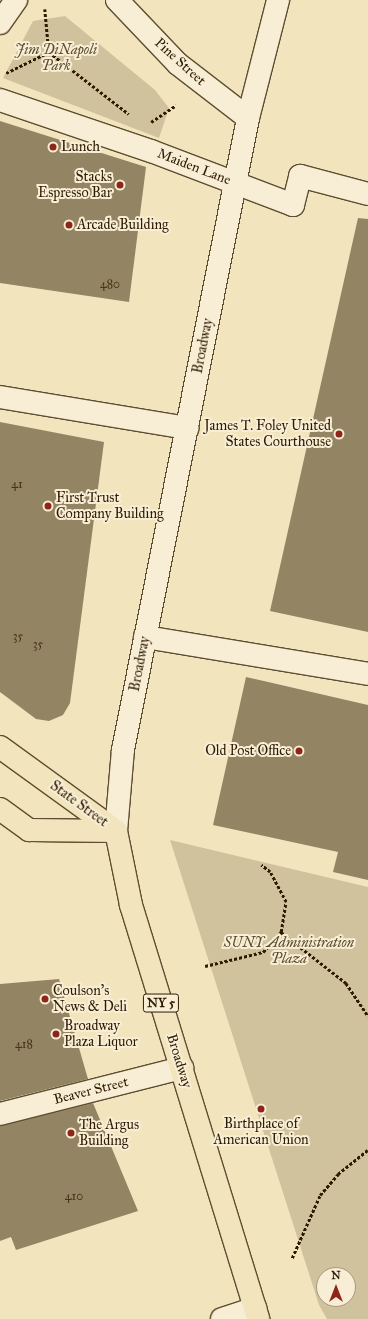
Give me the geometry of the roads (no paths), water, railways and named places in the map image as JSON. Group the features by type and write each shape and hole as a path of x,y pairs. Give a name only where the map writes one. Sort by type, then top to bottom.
{"main road":[{"name":"State Street","path":"0,747 116,831"},
{"name":"State Street","path":"0,809 29,830 116,831"},
{"name":"Broadway","path":"116,831 131,905 257,1314"}],"street":[{"path":"0,23 16,0"},
{"name":"Pine Street","path":"117,0 178,64 248,118"},
{"name":"Broadway","path":"116,831 123,750 145,637 248,118 278,0"},
{"name":"Maiden Lane","path":"0,100 236,182 293,204 300,176 368,194"},
{"path":"0,397 187,428"},
{"path":"145,637 368,674"},
{"name":"Beaver Street","path":"0,1114 182,1068"},
{"path":"222,1319 257,1314"}],"place":[{"name":"Lunch","path":"53,147"},
{"name":"Stacks Espresso Bar","path":"120,185"},
{"name":"Arcade Building","path":"69,225"},
{"name":"James T. Foley United States Courthouse","path":"339,434"},
{"name":"First Trust Company Building","path":"48,506"},
{"name":"Old Post Office","path":"299,751"},
{"name":"Coulson's News & Deli","path":"45,999"},
{"name":"Broadway Plaza Liquor","path":"56,1034"},
{"name":"Birthplace of American Union","path":"261,1109"},
{"name":"The Argus Building","path":"71,1133"}],"park label":[{"name":"Jim DiNapoli Park","path":"56,58"},
{"name":"SUNY Administration Plaza","path":"289,952"}]}
